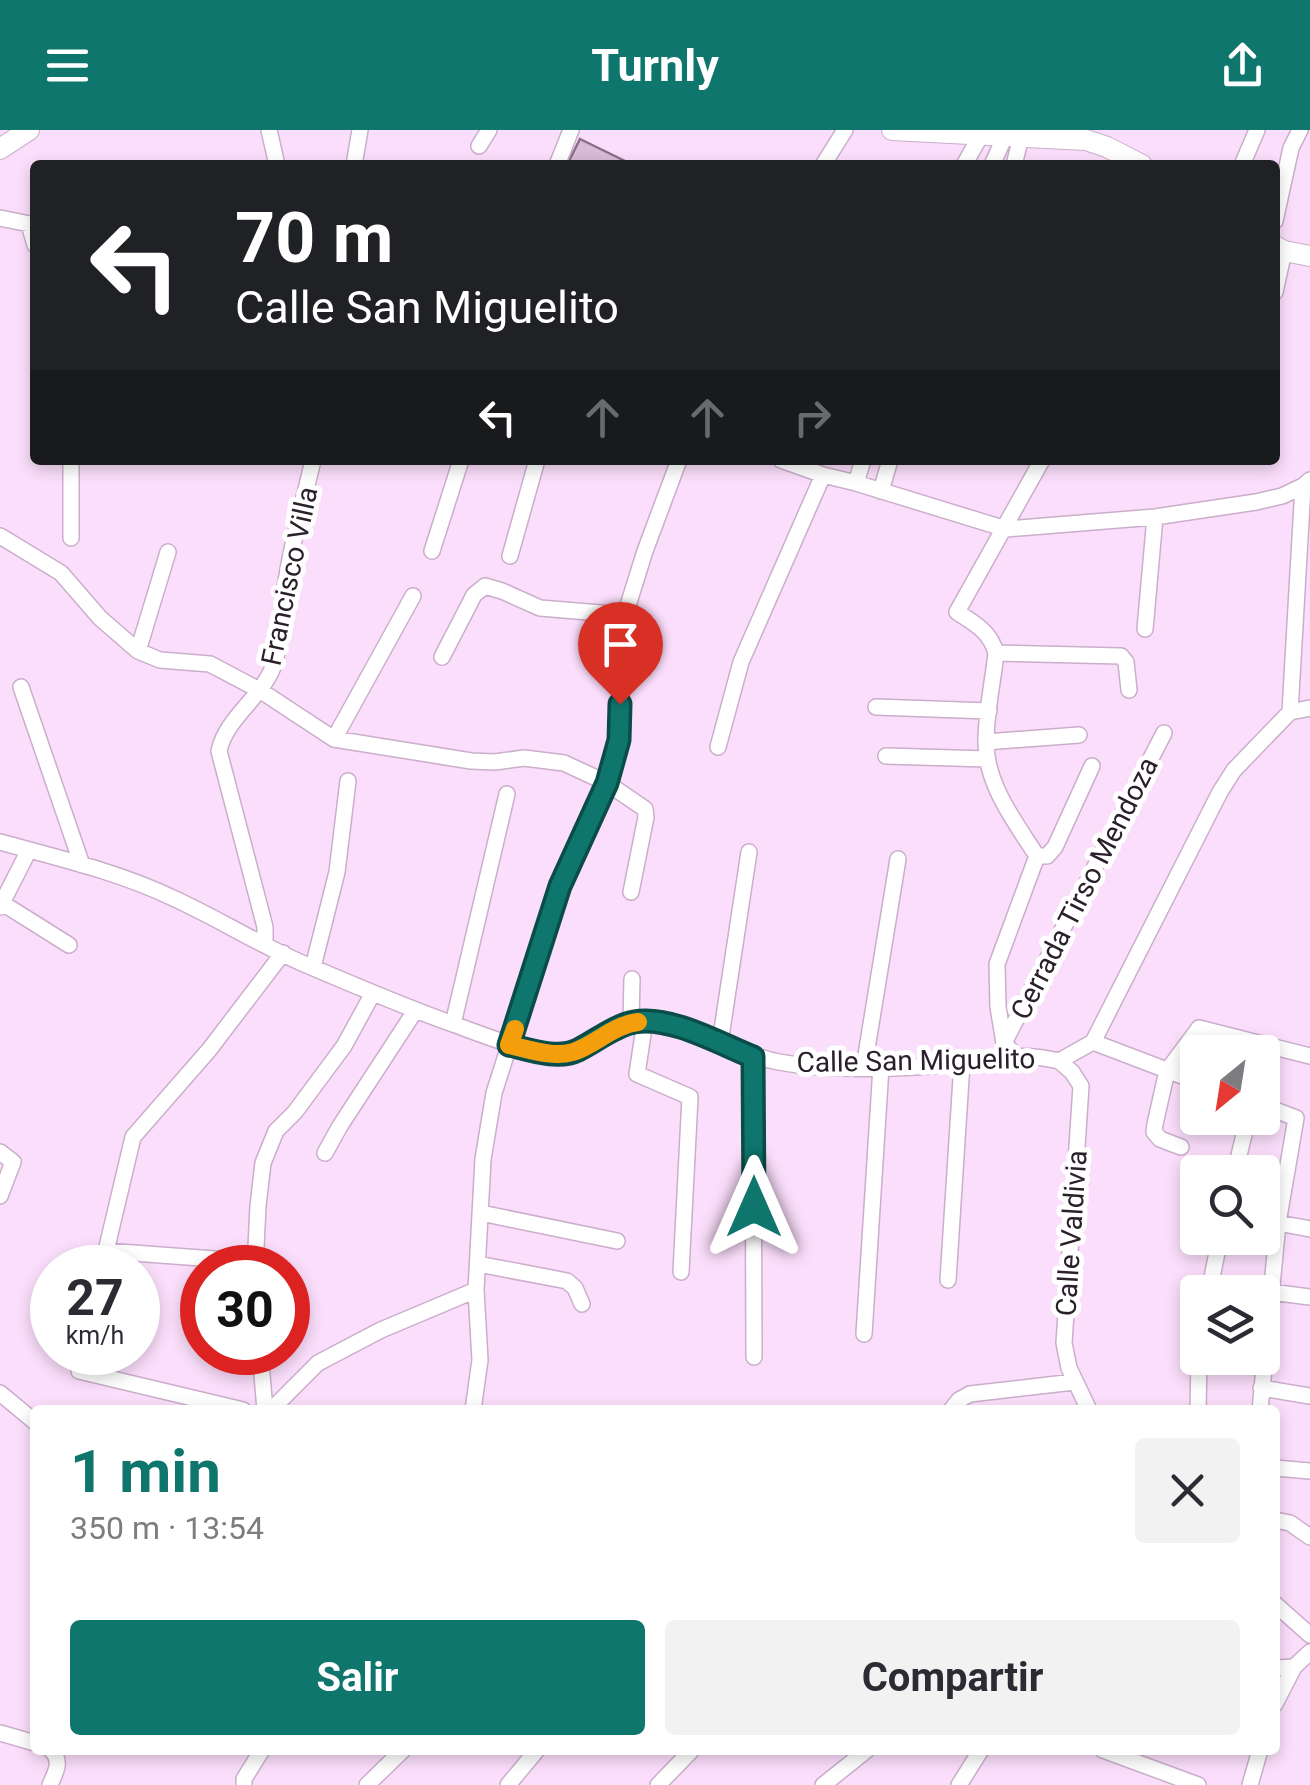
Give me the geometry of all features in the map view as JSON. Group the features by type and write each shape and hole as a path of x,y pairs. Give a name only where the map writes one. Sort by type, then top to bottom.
{"main road":[{"path":"0,149 30,130"},
{"path":"892,130 1013,137 1070,134 1086,140 1105,156"},
{"path":"1280,248 1310,256"}],"street":[{"path":"269,130 276,160"},
{"path":"355,160 360,130"},
{"path":"480,146 488,130"},
{"path":"559,160 570,130"},
{"path":"826,160 845,130"},
{"path":"1244,160 1258,130"},
{"path":"1280,197 1290,148 1300,130"},
{"path":"967,160 981,135"},
{"path":"996,160 1013,137"},
{"path":"1013,137 1014,160"},
{"path":"0,218 30,224"},
{"path":"71,538 72,465"},
{"name":"Francisco Villa","path":"265,945 265,927 220,751 228,729 261,691 279,650 286,581 312,465"},
{"path":"432,551 459,465"},
{"path":"510,556 537,465"},
{"path":"475,1405 480,1360 476,1290 483,1159 494,1093 560,886 607,783 619,740 626,615 677,465"},
{"path":"803,465 823,475 1006,529 1155,518 1306,490 1290,712"},
{"path":"856,483 861,465"},
{"path":"881,491 889,465"},
{"path":"1036,856 1006,807 987,759 994,643 986,631 957,612 1039,465"},
{"path":"718,747 741,662 823,475"},
{"path":"1145,629 1155,518"},
{"path":"0,536 61,573 100,618 138,651 160,660 210,664 261,691 334,740 471,760 524,758 564,763 607,783 645,809 630,892"},
{"path":"138,651 168,552"},
{"path":"442,656 474,595 484,586 540,608 626,615"},
{"path":"334,740 413,596"},
{"path":"996,653 1122,656 1128,690"},
{"path":"21,687 82,865"},
{"path":"876,706 989,711"},
{"path":"1180,1076 1093,1042 1234,770 1290,712 1310,708"},
{"name":"Cerrada Tirso Mendoza","path":"1010,1049 1164,734"},
{"path":"986,742 1079,735"},
{"path":"886,756 987,759"},
{"path":"1036,856 1047,856 1055,847 1092,766"},
{"path":"313,967 336,872 348,781"},
{"path":"454,1024 506,794"},
{"path":"0,842 170,896 313,967 415,1011 509,1045 546,1053 575,1052 638,1022"},
{"path":"28,850 1,905 69,945"},
{"path":"720,1043 750,852"},
{"path":"1010,1049 998,1007 996,964 1036,856"},
{"path":"864,1334 872,1067 898,859"},
{"path":"180,1258 106,1251 133,1136 209,1050 283,953"},
{"path":"632,979 638,1022 637,1074 690,1097 681,1272"},
{"path":"257,1245 263,1163 276,1131 344,1046 374,993"},
{"path":"325,1153 415,1011"},
{"name":"Calle San Miguelito","path":"638,1022 660,1022 753,1057 784,1063 872,1067 962,1064 1010,1049 1059,1061 1093,1042"},
{"path":"1181,1147 1154,1132 1167,1072 1199,1028 1310,1056"},
{"path":"753,1057 754,1357"},
{"name":"Calle Valdivia","path":"1059,1061 1081,1086 1064,1342 1068,1368 1086,1405"},
{"path":"948,1280 962,1064"},
{"path":"1280,1112 1296,1118 1280,1211"},
{"path":"0,1152 13,1162 0,1196"},
{"path":"481,1213 616,1241"},
{"path":"1280,1223 1310,1229"},
{"path":"478,1264 567,1281 582,1304"},
{"path":"273,1405 318,1362 476,1290"},
{"path":"1280,1293 1310,1297"},
{"path":"95,1375 186,1404"},
{"path":"263,1375 267,1405"},
{"path":"1198,1375 1198,1405"},
{"path":"1260,1405 1262,1375"},
{"path":"955,1405 970,1394 1074,1382"},
{"path":"1261,1388 1310,1396"},
{"path":"0,1394 30,1418"},
{"path":"1280,1468 1310,1471"},
{"path":"1280,1521 1310,1536"},
{"path":"1280,1608 1310,1634"},
{"path":"1280,1694 1294,1666 1310,1652"},
{"path":"1280,1667 1294,1666"},
{"path":"0,1734 30,1742"},
{"path":"50,1785 58,1764 56,1755"},
{"path":"244,1785 259,1755"},
{"path":"366,1785 398,1755"},
{"path":"508,1785 534,1755"},
{"path":"658,1785 687,1755"},
{"path":"823,1785 861,1755"},
{"path":"959,1785 978,1755"},
{"path":"1117,1755 1198,1785"},
{"path":"1250,1785 1259,1755"}],"building":[{"path":"580,139 623,160 570,160"}],"slow traffic":[{"path":"515,1029 509,1045 562,1054 575,1052 631,1022 638,1022"}],"route":[{"path":"620,704 619,740 607,783 560,886 509,1045 546,1053 575,1052 631,1022 644,1021 692,1032 753,1057 754,1207"}]}
